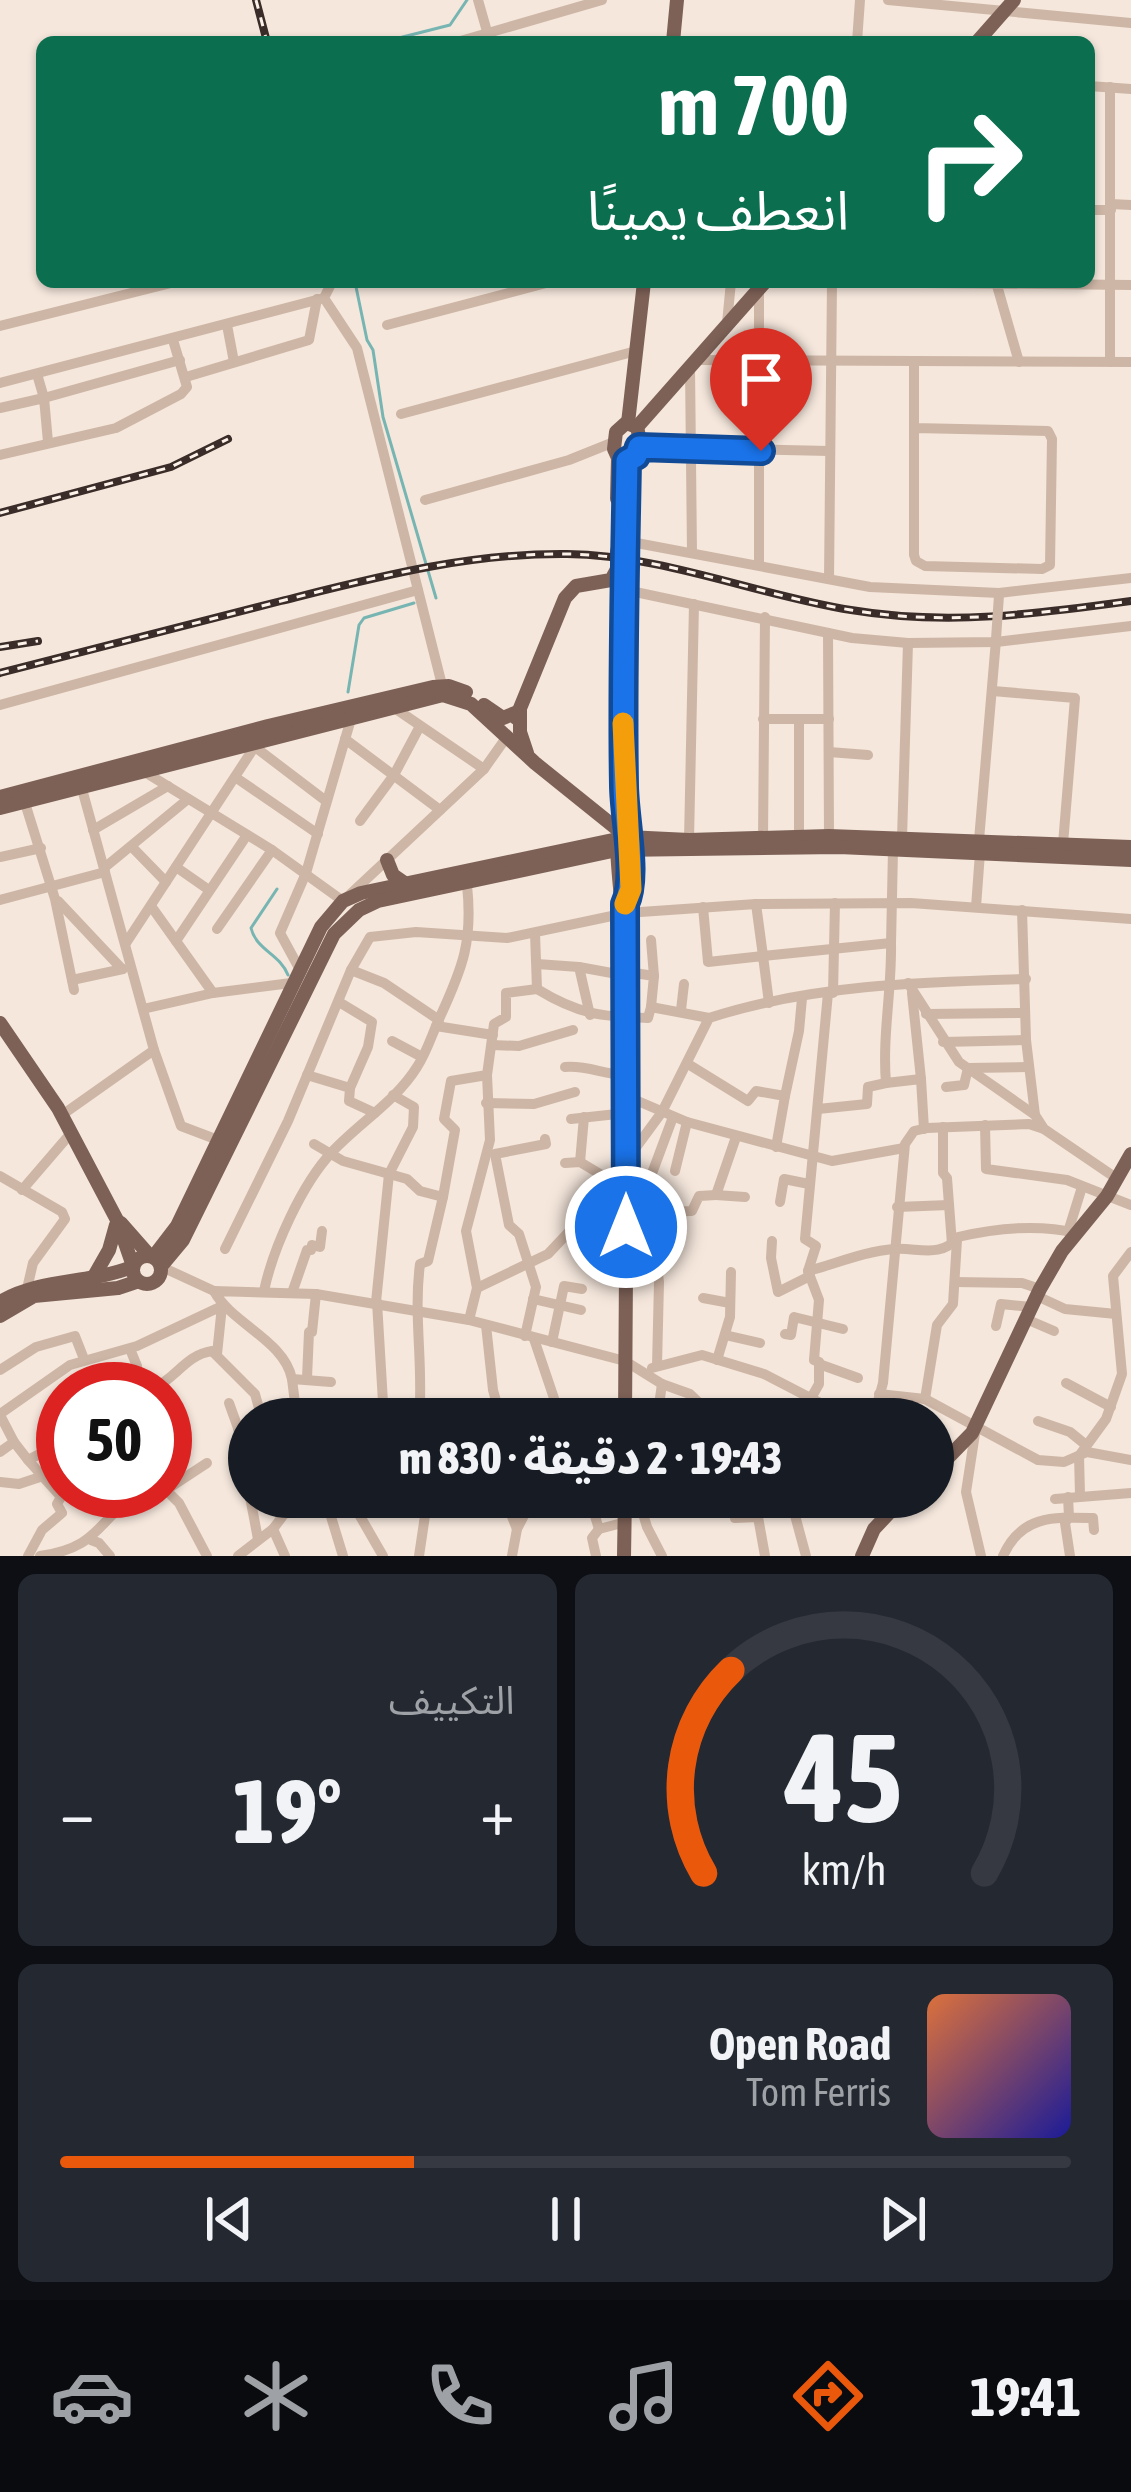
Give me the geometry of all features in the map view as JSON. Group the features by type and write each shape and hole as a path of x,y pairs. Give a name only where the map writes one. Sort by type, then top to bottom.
{"main road":[{"path":"674,36 677,0"},
{"path":"982,36 1010,5"},
{"path":"620,454 636,456 639,447 632,425 643,288"},
{"path":"625,1398 621,1183 626,1161 628,974 625,908 618,875 626,541 618,429 632,425 760,288"},
{"path":"506,739 565,598 576,586 614,577 620,454"},
{"path":"603,583 620,599 625,643"},
{"path":"0,808 442,686 498,716 508,718 520,711"},
{"path":"0,797 351,719 437,695 461,694 622,844 631,889 625,908"},
{"path":"520,711 521,739 535,764"},
{"path":"0,1023 62,1114 117,1220 134,1272 148,1282 291,983 321,927 343,901 406,884 622,844 829,836 897,844"},
{"path":"158,1261 183,1240 334,934 359,910 378,901 466,884 542,860 596,854 622,844 1131,847"},
{"path":"979,846 1131,860"},
{"path":"596,854 618,875"},
{"path":"387,860 393,875 406,884"},
{"path":"954,1450 972,1433 1033,1303 1073,1232 1107,1196 1131,1154"},
{"path":"117,1220 158,1261"},
{"path":"93,1278 109,1250 117,1220"},
{"path":"0,1316 26,1294 134,1272"},
{"path":"0,1302 134,1272"},
{"path":"624,1556 626,1518"},
{"path":"862,1556 883,1518"}],"street":[{"path":"478,0 487,36"},
{"path":"494,36 602,0"},
{"path":"857,36 860,0"},
{"path":"888,0 1010,5 1131,22"},
{"path":"1095,86 1131,89"},
{"path":"1110,362 1111,87"},
{"path":"1095,209 1131,205"},
{"path":"1095,285 1131,285"},
{"path":"0,326 152,288"},
{"path":"186,376 309,340 328,288"},
{"path":"387,325 527,288"},
{"path":"726,327 730,288"},
{"path":"759,565 762,288"},
{"path":"829,578 830,288"},
{"path":"997,288 1018,362"},
{"path":"0,383 321,298"},
{"path":"321,298 357,348 442,686"},
{"path":"227,325 234,362"},
{"path":"0,455 116,428 181,394 187,387 186,376 173,340"},
{"path":"401,414 636,351"},
{"path":"0,408 180,360"},
{"path":"914,362 914,428 915,558 925,566 975,568 1042,569 1052,562 1052,436 1041,428 914,428"},
{"path":"692,553 693,364 1131,362"},
{"path":"37,374 49,442"},
{"path":"639,447 829,451"},
{"path":"425,500 581,456 620,454"},
{"path":"626,541 870,587 999,594 1131,578"},
{"path":"975,568 975,593"},
{"path":"0,705 418,590"},
{"path":"626,590 828,633 908,643 996,640 1131,626"},
{"path":"976,907 999,594"},
{"path":"688,840 694,604"},
{"path":"763,838 765,617"},
{"path":"828,633 829,836"},
{"path":"886,1083 883,1040 892,984 889,903 897,844 908,643"},
{"path":"993,691 1075,698 1063,844"},
{"path":"393,707 484,769"},
{"path":"299,968 280,933 306,873 351,719"},
{"path":"763,719 829,719"},
{"path":"799,719 799,836"},
{"path":"360,821 394,775 420,725"},
{"path":"126,943 260,738 326,801"},
{"path":"345,739 440,810"},
{"path":"143,771 272,850 343,901 484,769 506,739"},
{"path":"829,752 868,755"},
{"path":"236,777 318,834"},
{"path":"93,830 167,786"},
{"path":"82,789 126,943 127,969 182,1126 218,1140"},
{"path":"0,900 53,892 105,870 188,799"},
{"path":"25,803 53,892 73,985 127,969"},
{"path":"176,941 247,835"},
{"path":"132,847 166,882"},
{"path":"0,857 41,848"},
{"path":"217,929 272,850"},
{"path":"176,867 209,890"},
{"path":"264,1292 270,1260 331,1153 375,1113 422,1058 460,976 470,938 466,884"},
{"path":"53,892 127,969"},
{"path":"836,903 805,1239 816,1246 809,1274 819,1300 814,1360 858,1378"},
{"path":"225,1249 370,937 416,932 507,938 625,908 756,904 889,903 1131,919"},
{"path":"756,904 769,1003"},
{"path":"151,906 213,994"},
{"path":"703,907 708,962 891,943"},
{"path":"1022,910 1026,1040 1034,1115"},
{"path":"535,932 537,988"},
{"path":"469,1320 477,1288 466,1232 476,1208 490,1140 487,1075 494,1024 506,1017 506,993 537,988 590,1015 648,1018 654,976 650,940"},
{"path":"537,964 654,976"},
{"path":"579,967 590,1015"},
{"path":"351,970 384,983 437,1023 493,1040 519,1046 573,1030"},
{"path":"650,1007 709,1018 769,1003 892,984 1026,980"},
{"path":"143,1009 291,983"},
{"path":"681,1010 684,984"},
{"path":"910,987 944,1042 968,1068 1034,1115 1044,1129"},
{"path":"910,987 924,1129"},
{"path":"776,1147 802,998"},
{"path":"339,1002 372,1022 349,1101 375,1113"},
{"path":"926,1014 1025,1013"},
{"path":"694,1398 662,1384 651,1368 659,1282 650,1212 651,1175 667,1115 709,1018"},
{"path":"944,1042 1026,1040"},
{"path":"392,1041 422,1058"},
{"path":"62,1114 154,1050"},
{"path":"688,1064 748,1101 756,1091 784,1096"},
{"path":"566,1067 626,1074"},
{"path":"968,1068 1029,1067"},
{"path":"946,1087 964,1085 968,1068"},
{"path":"308,1075 350,1088"},
{"path":"421,1398 416,1310 420,1264 428,1261 455,1130 444,1119 451,1081 487,1075"},
{"path":"818,1109 867,1104 868,1087 921,1079"},
{"path":"487,1102 534,1104 575,1092"},
{"path":"383,1398 376,1302 389,1174 413,1126 414,1107 393,1094"},
{"path":"580,1162 578,1118 626,1105 832,1161 904,1148"},
{"path":"626,1161 667,1115"},
{"path":"676,1171 687,1122"},
{"path":"877,1398 904,1148 914,1131 1029,1124 1044,1129 1116,1178"},
{"path":"986,1125 986,1169 1066,1180 1131,1205"},
{"path":"925,1398 937,1325 953,1304 955,1282 943,1127"},
{"path":"22,1190 71,1133"},
{"path":"716,1195 736,1137"},
{"path":"533,1298 537,1298 536,1287 519,1234 509,1225 495,1154 546,1144 545,1139"},
{"path":"314,1144 344,1161 443,1197"},
{"path":"639,1146 658,1157"},
{"path":"477,1288 548,1254 621,1183 580,1162 565,1163"},
{"path":"0,1176 62,1212 65,1219 33,1263 26,1294"},
{"path":"780,1202 784,1179 809,1184"},
{"path":"772,1241 778,1292 809,1274 895,1249 935,1251 955,1241 1033,1228 1073,1232 1082,1187"},
{"path":"650,1212 692,1211 699,1196 745,1197"},
{"path":"898,1207 949,1205"},
{"path":"292,1293 307,1250 312,1245 320,1247 322,1231"},
{"path":"1070,1556 1067,1497 1083,1450 1126,1375 1113,1276 1131,1252"},
{"path":"158,1261 214,1291 316,1294 376,1302 469,1320 651,1368 702,1355 764,1374 807,1398"},
{"path":"718,1360 730,1303 730,1272"},
{"path":"1113,1276 1131,1276"},
{"path":"955,1282 1022,1283 1054,1331"},
{"path":"552,1342 564,1286 582,1289"},
{"path":"214,1291 222,1306 249,1324 290,1369 294,1398"},
{"path":"307,1378 316,1294"},
{"path":"533,1298 581,1310"},
{"path":"533,1298 530,1337 557,1398"},
{"path":"703,1298 730,1303"},
{"path":"996,1326 1001,1304 1033,1303 1116,1314"},
{"path":"77,1362 130,1348 222,1306"},
{"path":"217,1354 222,1306"},
{"path":"785,1334 790,1335 794,1317 843,1330"},
{"path":"486,1325 495,1398"},
{"path":"725,1335 760,1343"},
{"path":"0,1370 50,1341 75,1336 84,1359"},
{"path":"50,1341 68,1362"},
{"path":"130,1348 135,1362"},
{"path":"187,1362 212,1351 256,1398"},
{"path":"812,1398 819,1384 819,1364"},
{"path":"292,1379 331,1382"},
{"path":"1066,1383 1111,1407"},
{"path":"660,1398 662,1384"},
{"path":"36,1389 0,1415 36,1471"},
{"path":"954,1413 1038,1460 1056,1463 1083,1450"},
{"path":"1038,1420 1070,1432 1087,1452 1131,1460"},
{"path":"976,1424 966,1492 981,1556"},
{"path":"0,1451 14,1442"},
{"path":"28,1460 36,1456"},
{"path":"192,1473 207,1463"},
{"path":"0,1482 19,1484 36,1478"},
{"path":"1067,1497 1131,1493"},
{"path":"28,1556 42,1530 56,1518"},
{"path":"40,1556 91,1540 109,1518"},
{"path":"187,1518 207,1556"},
{"path":"254,1518 258,1539"},
{"path":"238,1556 282,1518"},
{"path":"332,1518 344,1556"},
{"path":"361,1518 383,1556"},
{"path":"419,1556 425,1518"},
{"path":"513,1518 517,1528"},
{"path":"512,1556 523,1518"},
{"path":"596,1518 599,1529"},
{"path":"644,1518 662,1556"},
{"path":"758,1518 765,1556"},
{"path":"796,1518 806,1556"},
{"path":"1004,1556 1018,1530 1046,1520 1094,1519 1094,1530"},
{"path":"596,1556 592,1538 599,1529 626,1522"},
{"path":"274,1529 285,1556"},
{"path":"91,1540 110,1556"}],"waterway":[{"path":"407,36 450,25 467,0"},
{"path":"356,288 373,350 383,417 436,598"},
{"path":"348,692 364,618 414,603"},
{"path":"277,889 251,928 288,975"}],"railway":[{"path":"256,0 265,36"},
{"path":"0,513 171,467 228,439"},
{"path":"0,673 387,575 530,555 639,561 886,615 991,616 1131,601"},
{"path":"0,647 38,641"}],"slow traffic":[{"path":"623,723 631,889 625,904"}],"route":[{"path":"626,1227 625,904 631,889 622,680 627,635 627,461 634,459 639,447 761,451"}]}
